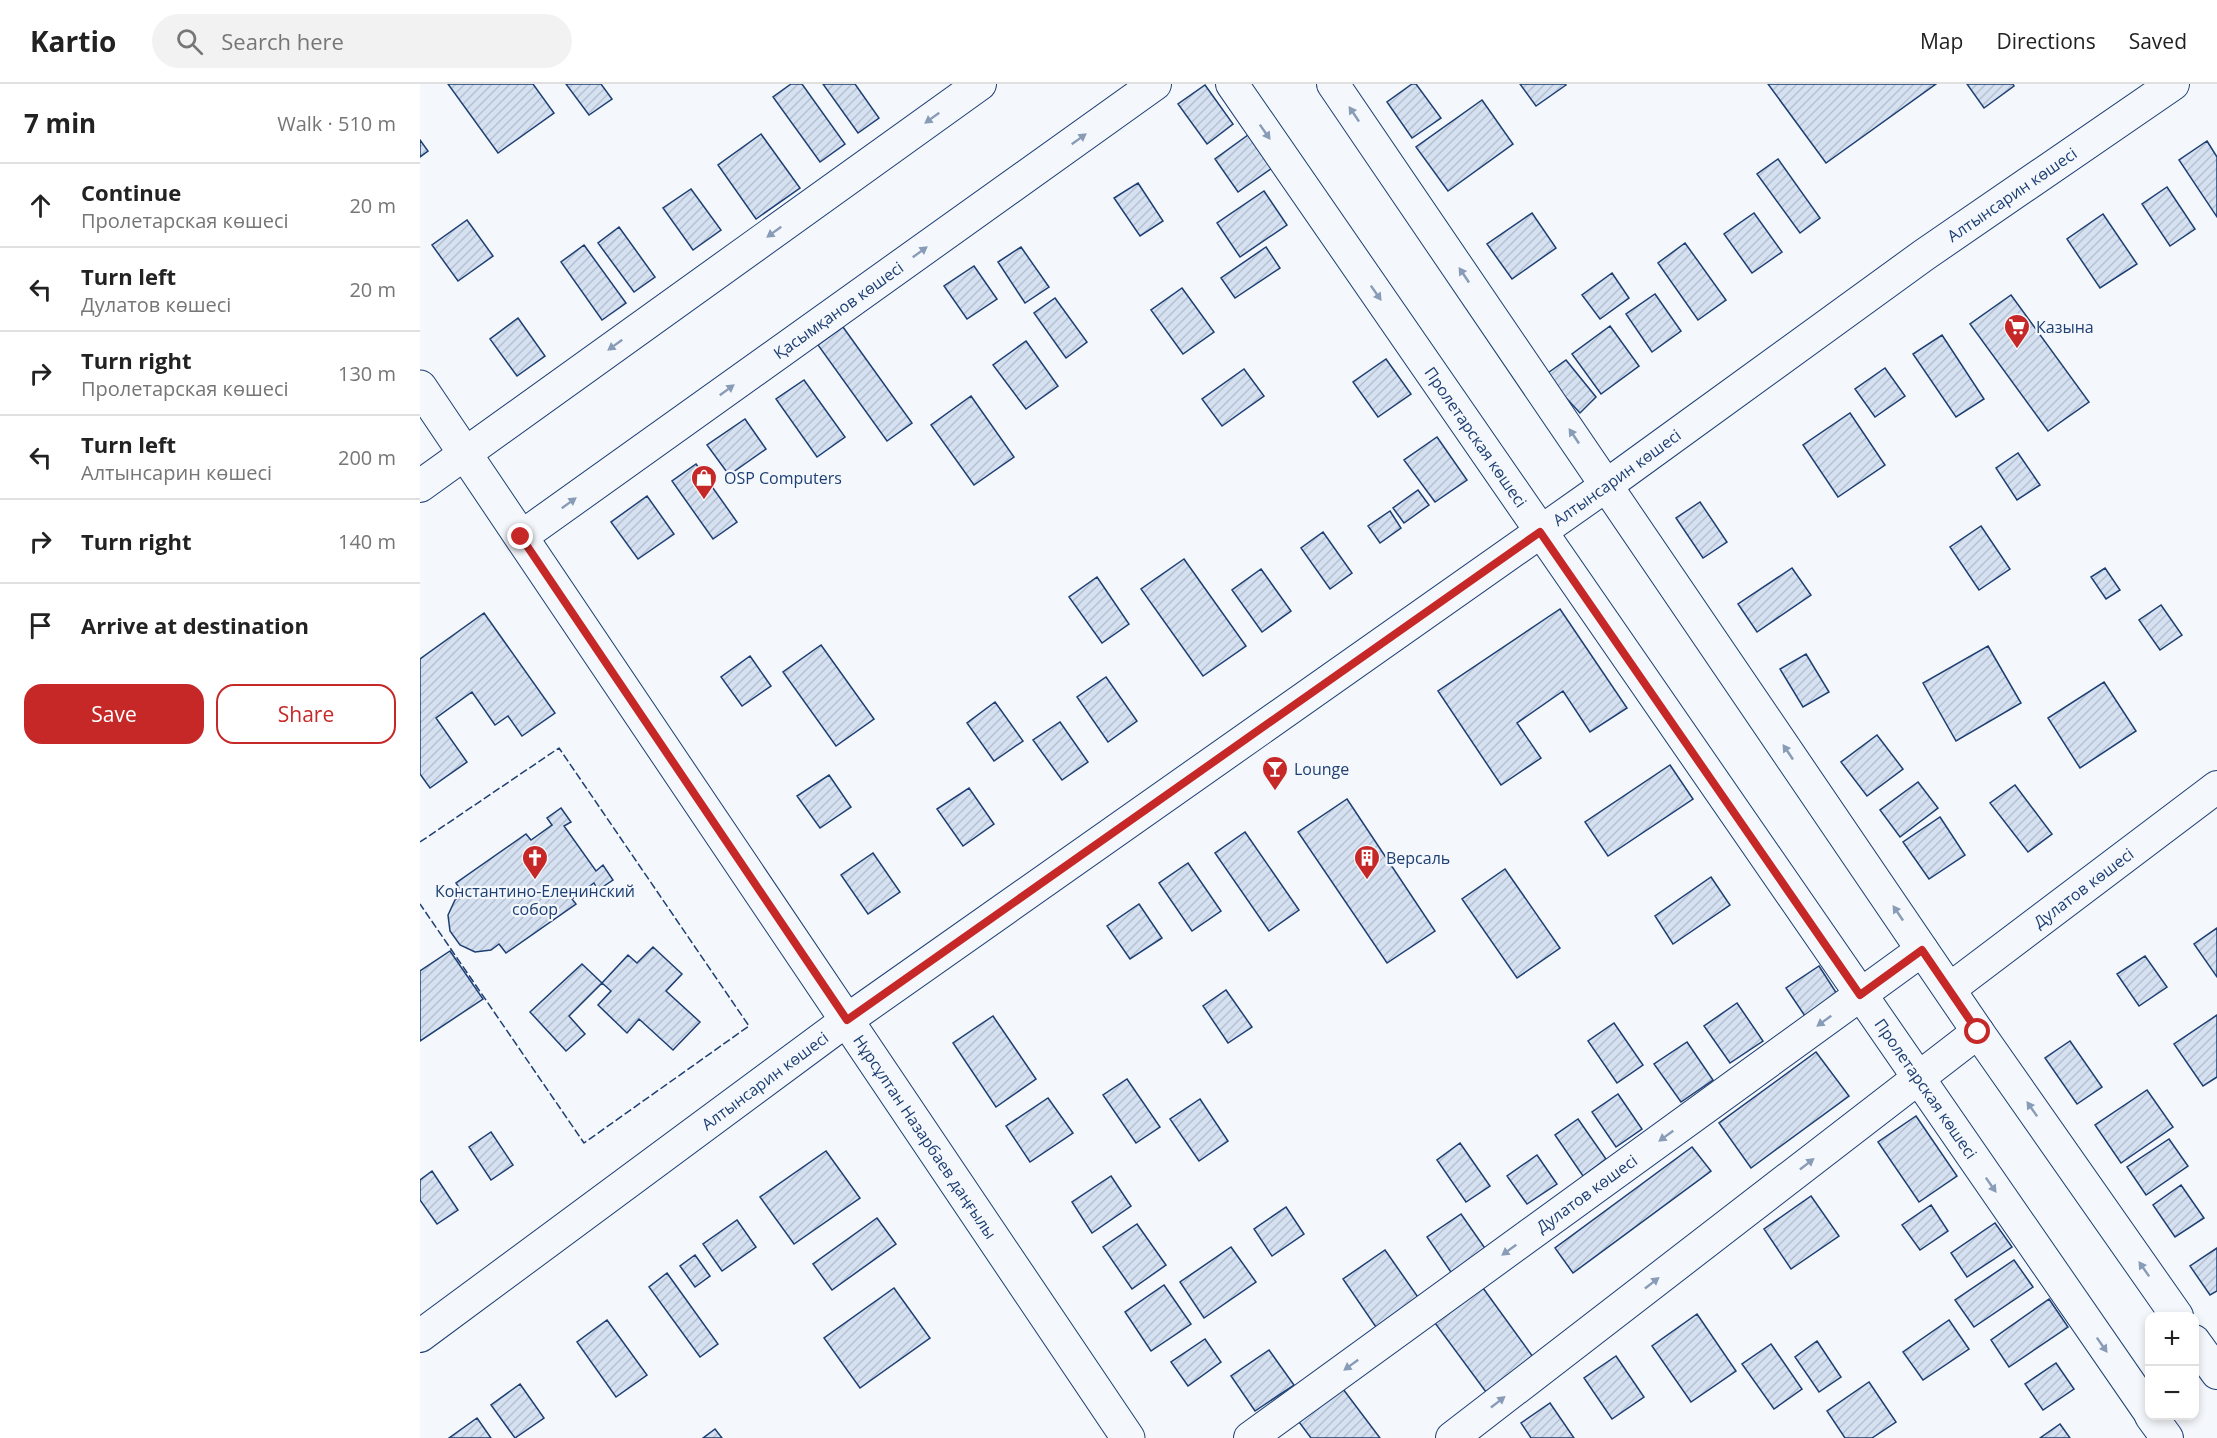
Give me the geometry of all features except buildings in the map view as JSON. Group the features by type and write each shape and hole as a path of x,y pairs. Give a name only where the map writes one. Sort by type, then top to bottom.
{"main road":[{"name":"Нұрсұлтан Назарбаев даңғылы","path":"420,387 1128,1438"}],"street":[{"path":"420,486 980,84"},
{"name":"Қасымқанов көшесі","path":"521,537 1155,84"},
{"name":"Пролетарская көшесі","path":"1232,84 2145,1407"},
{"path":"1333,84 1922,950 1951,988 1978,1032 2174,1312"},
{"name":"Алтынсарин көшесі","path":"420,1336 847,1020 1607,485 1924,255 2173,84"},
{"name":"Дулатов көшесі","path":"1951,988 2217,788"},
{"name":"Дулатов көшесі","path":"1250,1438 1922,950"},
{"path":"1452,1438 1978,1032"},
{"path":"2199,1348 2217,1373"},
{"name":"Пролетарская көшесі","path":"2154,1420 2167,1438"}],"fence":[{"path":"420,842 559,748 749,1026 584,1143 420,904"}],"place":[{"name":"Казына","path":"2017,350"},
{"name":"OSP Computers","path":"704,501"},
{"name":"Lounge","path":"1275,792"},
{"name":"Константино-Еленинский собор","path":"535,881"},
{"name":"Версаль","path":"1367,881"}],"route":[{"path":"521,537 847,1020 1540,532 1860,995 1922,950 1951,988 1978,1032"}]}
